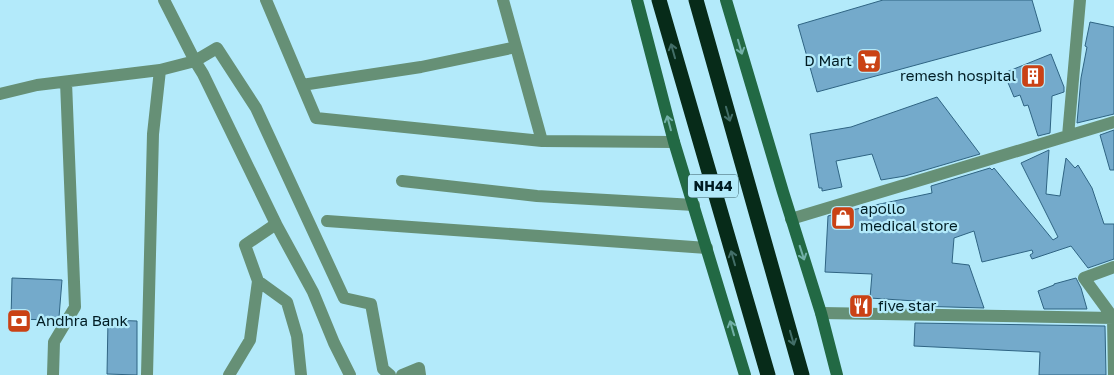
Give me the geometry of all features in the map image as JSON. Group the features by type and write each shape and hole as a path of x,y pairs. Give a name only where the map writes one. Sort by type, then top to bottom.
{"highway":[{"name":"NH44","path":"659,0 767,373"},
{"name":"NH44","path":"696,0 802,373"}],"street":[{"path":"164,0 203,74 276,224 313,292 334,343 350,375"},
{"path":"266,0 316,118 542,141 674,142"},
{"path":"503,0 542,141"},
{"path":"637,0 674,142 746,375"},
{"path":"726,0 821,314 837,375"},
{"path":"1068,136 1080,0"},
{"path":"302,85 421,67 516,47"},
{"path":"0,94 37,85 160,70 195,61 217,48 256,108 344,298 371,304 383,369 390,375"},
{"path":"147,375 153,134 160,70"},
{"path":"53,375 54,342 75,308 66,82"},
{"path":"791,219 1114,122"},
{"path":"402,181 536,196 694,205"},
{"path":"327,221 707,248"},
{"path":"229,375 250,340 258,281 244,245 276,224"},
{"path":"1114,267 1084,278 1113,318 1114,375"},
{"path":"258,281 287,302 297,336 301,375"},
{"path":"821,314 1113,318"},
{"path":"402,375 419,368 420,375"}],"building":[{"name":"D Mart","path":"883,0 1032,0 1041,31 817,92 798,25"},
{"path":"1090,22 1114,27 1114,114 1077,123 1081,78 1087,47 1085,46"},
{"path":"1051,54 1064,87 1064,92 1052,96 1050,133 1038,136 1028,105 1024,106 1020,95 1014,97 1004,73"},
{"path":"937,97 980,154 905,176 881,180 872,154 836,161 842,187 822,191 822,188 819,188 810,134 851,127"},
{"path":"1114,130 1114,170 1110,170 1100,135"},
{"path":"1049,150 1046,194 1060,196 1066,158 1075,168 1078,165 1092,188 1104,224 1114,224 1114,259 1088,268 1071,246 1032,259 1030,255 1033,253 1032,250 982,262 974,231 954,238 952,263 969,265 984,308 915,306 915,301 870,298 872,274 825,272 828,216 932,193 931,186 990,168 992,170 994,168 1053,240 1058,237 1021,163"},
{"path":"12,278 62,280 59,317 57,320 11,319"},
{"path":"1076,278 1087,309 1044,309 1038,291"},
{"path":"108,320 137,321 137,375 107,374"},
{"path":"915,323 1105,326 1106,375 1039,375 1040,352 914,346"}],"place":[{"name":"D Mart","path":"869,61"},
{"name":"remesh hospital","path":"1033,76"},
{"name":"apollo medical store","path":"843,218"},
{"name":"five star","path":"861,306"},
{"name":"Andhra Bank","path":"19,321"}]}
